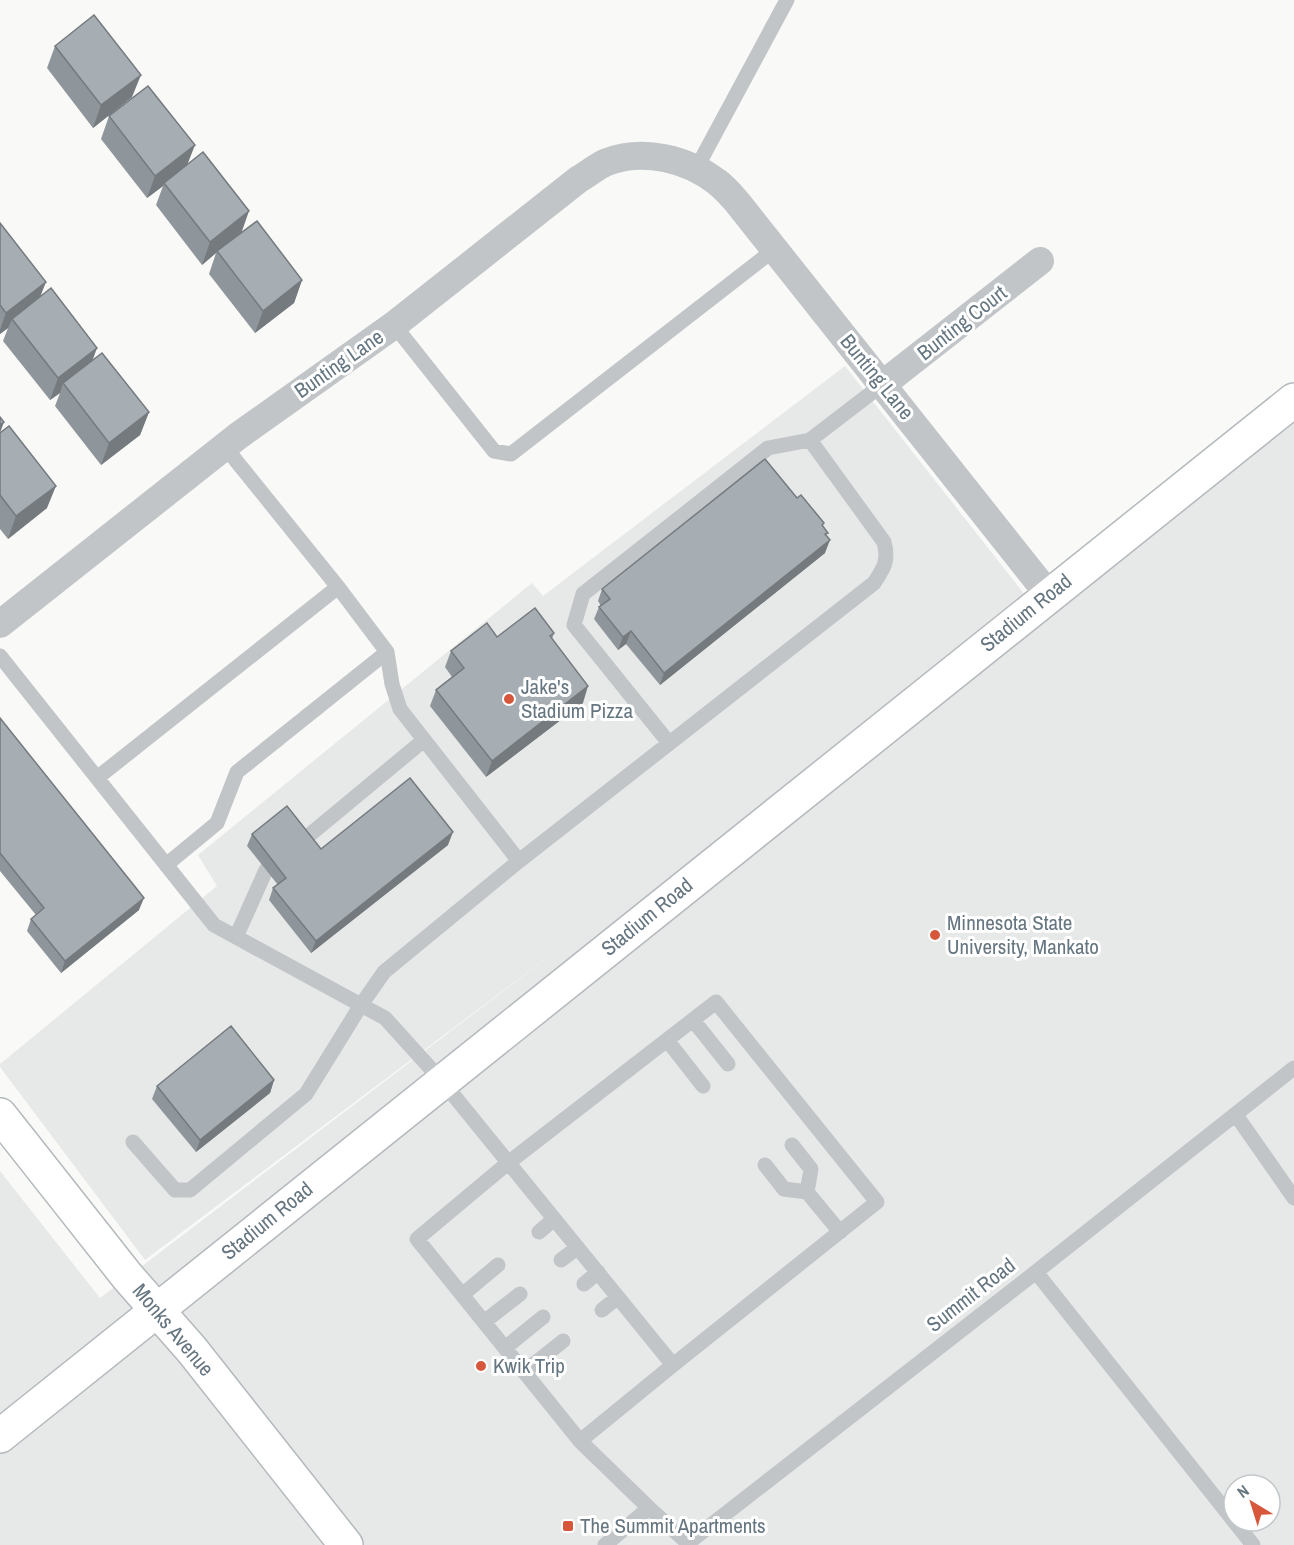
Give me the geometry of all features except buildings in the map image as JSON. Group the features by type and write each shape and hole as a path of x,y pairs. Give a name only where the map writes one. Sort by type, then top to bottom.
{"street":[{"name":"Bunting Lane","path":"0,624 225,447 394,325 579,179 607,162 637,156 669,158 696,169 718,183 731,195 1049,595"},
{"name":"Bunting Court","path":"883,384 1040,261"},
{"name":"Stadium Road","path":"0,1436 1294,400"},
{"name":"Monks Avenue","path":"0,1115 127,1276 192,1350 346,1545"}],"lane":[{"path":"696,169 787,0"},
{"path":"394,325 495,451 511,454 775,249"},
{"path":"669,743 574,626 583,594 768,448 810,440 883,384"},
{"path":"133,1142 175,1190 190,1190 306,1094 384,972 519,861 874,583 882,571 888,554 884,542 810,440"},
{"path":"225,447 338,587 387,652 392,684 400,709 519,861"},
{"path":"97,778 338,587"},
{"path":"166,865 217,822 237,772 387,652"},
{"path":"0,656 214,925 385,1018 442,1081 673,1365"},
{"path":"301,842 424,740"},
{"path":"236,937 266,870"},
{"path":"580,1441 877,1202 716,1002 508,1163 417,1239 580,1441 689,1544"},
{"path":"693,1020 728,1064"},
{"path":"667,1040 703,1086"},
{"path":"1036,1272 1294,1068"},
{"path":"1236,1115 1294,1198"},
{"path":"792,1145 811,1169 807,1192"},
{"path":"765,1165 784,1189 807,1192 840,1232"},
{"path":"539,1232 554,1219"},
{"path":"561,1260 577,1248"},
{"path":"462,1294 498,1265"},
{"path":"584,1284 598,1272"},
{"name":"Summit Road","path":"689,1544 1036,1272 1253,1545"},
{"path":"484,1322 520,1294"},
{"path":"602,1310 618,1297"},
{"path":"505,1348 543,1317"},
{"path":"524,1372 563,1341"},
{"path":"605,1545 649,1508"}],"shaded area":[{"name":"Minnesota State University, Mankato","path":"845,366 1025,595 1294,391 1294,1545 0,1545 0,1171 100,1298 573,938 145,1260 0,1064 217,886 198,855 532,583 543,596"}],"place":[{"name":"Jake's Stadium Pizza","path":"509,699"},
{"name":"Minnesota State University, Mankato","path":"935,935"},
{"name":"Kwik Trip","path":"481,1366"},
{"name":"The Summit Apartments","path":"568,1526"}]}
